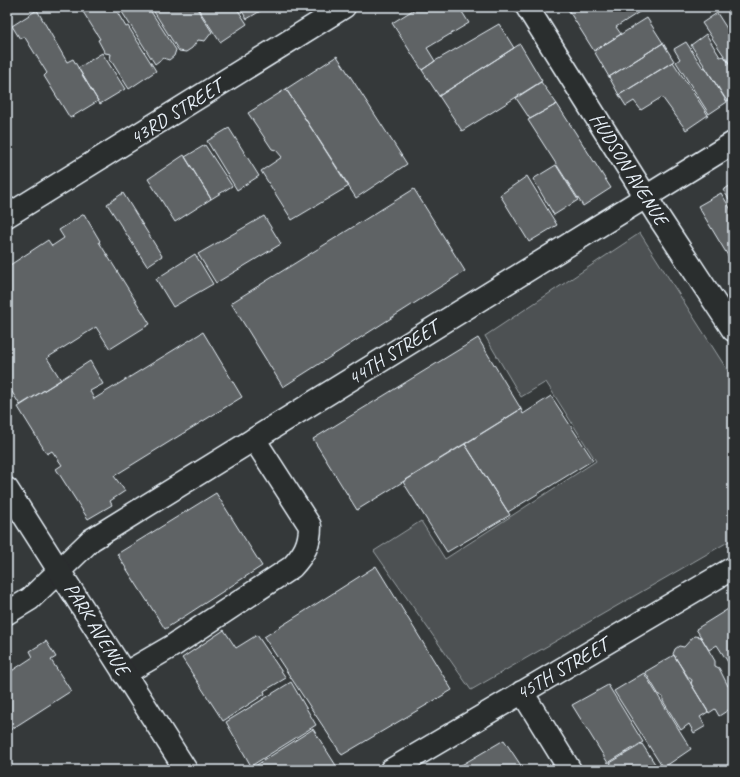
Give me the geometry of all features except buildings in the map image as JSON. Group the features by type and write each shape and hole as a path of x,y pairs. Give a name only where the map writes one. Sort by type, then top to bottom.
{"street":[{"name":"43RD STREET","path":"7,216 344,7"},
{"name":"HUDSON AVENUE","path":"527,7 646,197 733,330"},
{"name":"44TH STREET","path":"7,613 30,598 90,540 733,143"},
{"path":"124,674 174,645 292,567 304,553 310,537 310,526 254,439"},
{"name":"PARK AVENUE","path":"7,489 186,770"},
{"name":"45TH STREET","path":"390,770 733,568"},
{"path":"522,692 570,770"}],"shaded area":[{"path":"640,233 733,379 733,539 471,690 374,551 421,521 445,559 596,461 546,382 521,397 485,336"}]}
